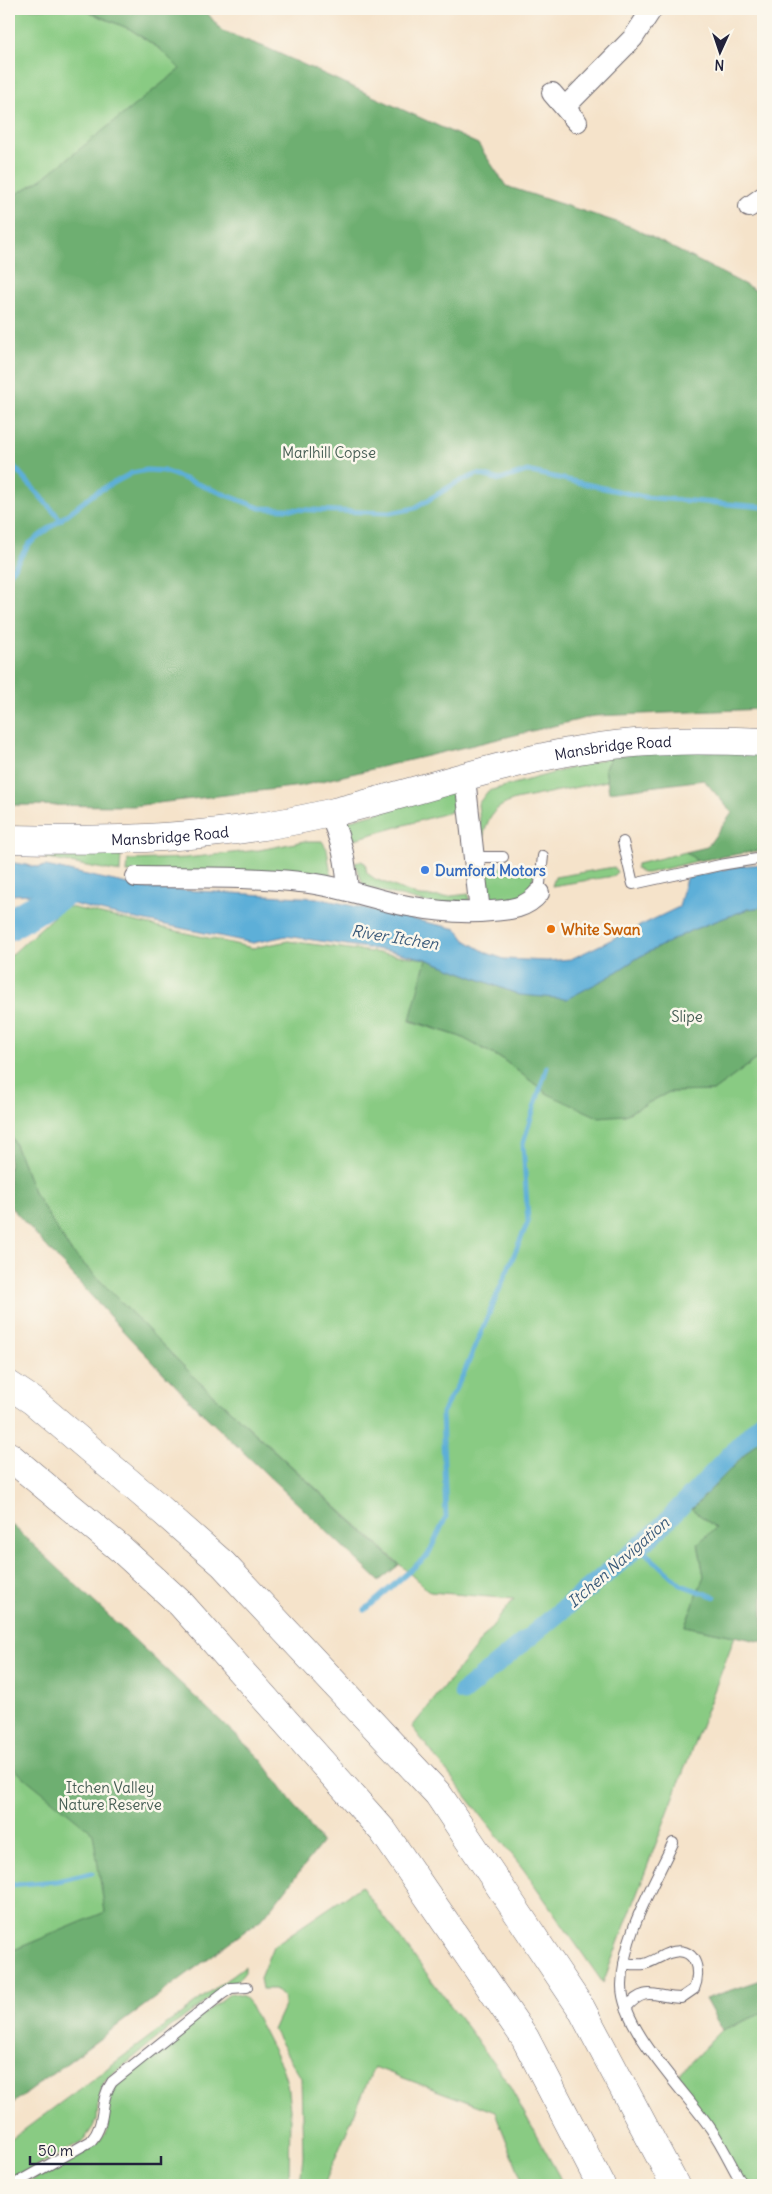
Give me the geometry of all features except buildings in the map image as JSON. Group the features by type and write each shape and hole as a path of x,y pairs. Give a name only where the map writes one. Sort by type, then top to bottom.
{"main road":[{"name":"Mansbridge Road","path":"9,839 68,841 165,838 255,827 329,813 542,757 598,747 654,740 763,742"},
{"path":"9,1385 33,1401 223,1564 438,1794 581,2008 675,2185"},
{"path":"9,1456 122,1550 181,1604 383,1831 525,2038 601,2185"}],"street":[{"path":"552,93 571,115 633,38 652,9"},
{"path":"465,778 480,912"},
{"path":"329,813 346,858 348,891"},
{"path":"136,877 264,879 303,882 407,906 443,911 480,912 509,910 524,906 539,893"}],"lane":[{"path":"624,842 633,884 720,865 763,858"},
{"path":"475,856 504,857"},
{"path":"539,893 543,856"},
{"path":"673,1842 640,1910 627,1946 622,1986 626,2008 634,2026 712,2130 743,2185"},
{"path":"624,1963 641,1965 668,1953 683,1952 694,1959 699,1972 694,1989 681,1998 645,1994 632,2001 626,2008"},
{"path":"13,2185 91,2141 99,2132 102,2124 105,2098 112,2082 222,1994 231,1988 247,1987"}],"green space":[{"path":"9,9 81,9 130,29 160,49 181,69 41,180 9,198"},
{"name":"Marlhill Copse","path":"81,9 204,9 222,31 267,48 478,144 506,186 632,227 763,294 763,709 595,716 301,786 133,806 9,805 9,198 41,180 180,69 160,49 130,29"},
{"path":"670,749 763,754 763,850 697,861 686,852 707,847 732,813 704,780 609,792 605,768 611,757"},
{"path":"611,757 605,768 607,781 515,800 500,807 489,820 482,841 478,804 488,791"},
{"path":"457,791 461,809 348,841 343,824 347,821"},
{"path":"305,841 322,841 327,849 332,882 127,872 128,860 186,858 259,850"},
{"path":"686,852 697,861 648,873 642,873 636,868 637,864"},
{"path":"49,854 121,854 120,872 42,858"},
{"path":"361,861 365,863 367,873 375,879 419,896 443,897 469,894 469,907 444,907 364,887 355,863"},
{"path":"503,867 531,869 534,872 529,888 518,897 486,905 484,878 486,871"},
{"path":"614,867 617,872 614,876 552,886 555,877"},
{"path":"65,906 253,948 288,941 426,959 410,1021 461,1037 502,1059 548,1094 625,1115 669,1092 713,1091 757,1059 763,1058 763,1436 692,1509 716,1528 698,1543 704,1576 685,1626 735,1636 603,1983 524,1870 412,1727 514,1599 430,1592 198,1381 70,1250 35,1194 9,1130 9,957"},
{"name":"Slipe","path":"763,907 763,1058 757,1059 713,1091 669,1092 625,1115 598,1117 548,1094 502,1059 461,1037 410,1020 426,959 520,995 607,978 639,957 692,930 748,909"},
{"path":"9,1130 35,1194 70,1250 198,1381 399,1565 379,1581 198,1409 124,1332 9,1205"},
{"path":"763,1436 763,1642 685,1626 704,1576 698,1543 716,1528 692,1509"},
{"name":"Itchen Valley Nature Reserve","path":"9,1522 260,1758 322,1843 264,1917 9,2106 9,1952 105,1912 93,1833 9,1765"},
{"path":"9,1565 80,1627 105,1913 9,1952"},
{"path":"361,1886 505,2078 564,2185 524,2185 495,2112 374,2067 324,2185 300,2185 303,2156 301,2078 273,2030 284,2006 284,1998 274,1989 262,1989 260,1978 273,1946"},
{"path":"245,1966 245,1972 241,1977 172,2026 104,2082 98,2101 97,2121 84,2140 9,2182 9,2141"},
{"path":"763,1979 763,2013 722,2030 705,1999"},
{"path":"231,1993 243,1996 249,2003 282,2067 287,2083 290,2109 289,2185 23,2185 94,2146 106,2133 109,2102 111,2094 118,2084"},
{"path":"763,2013 763,2185 745,2185 679,2074 722,2030"}],"water":[{"name":"River Itchen","path":"9,862 37,867 46,866 146,888 317,898 457,929 465,940 487,953 504,959 547,961 571,959 679,907 686,878 739,866 763,864 763,907 748,909 692,930 639,957 607,978 567,999 520,995 426,959 395,952 286,936 253,943 117,915 32,894 9,895"}],"waterway":[{"path":"9,461 61,520"},
{"path":"9,575 29,544 95,493 132,473 147,470 164,471 260,508 390,513 415,508 456,483 478,474 500,480 527,471 644,497 763,507"},
{"path":"9,925 67,890"},
{"path":"365,1610 428,1555 446,1517 442,1413 463,1375 528,1222 523,1143 547,1067"},
{"name":"Itchen Navigation","path":"463,1692 653,1535 763,1421"},
{"path":"639,1547 681,1585 715,1597"},
{"path":"9,1885 57,1881 92,1873"}],"place":[{"name":"Dumford Motors","path":"425,870"},
{"name":"White Swan","path":"551,929"}]}
